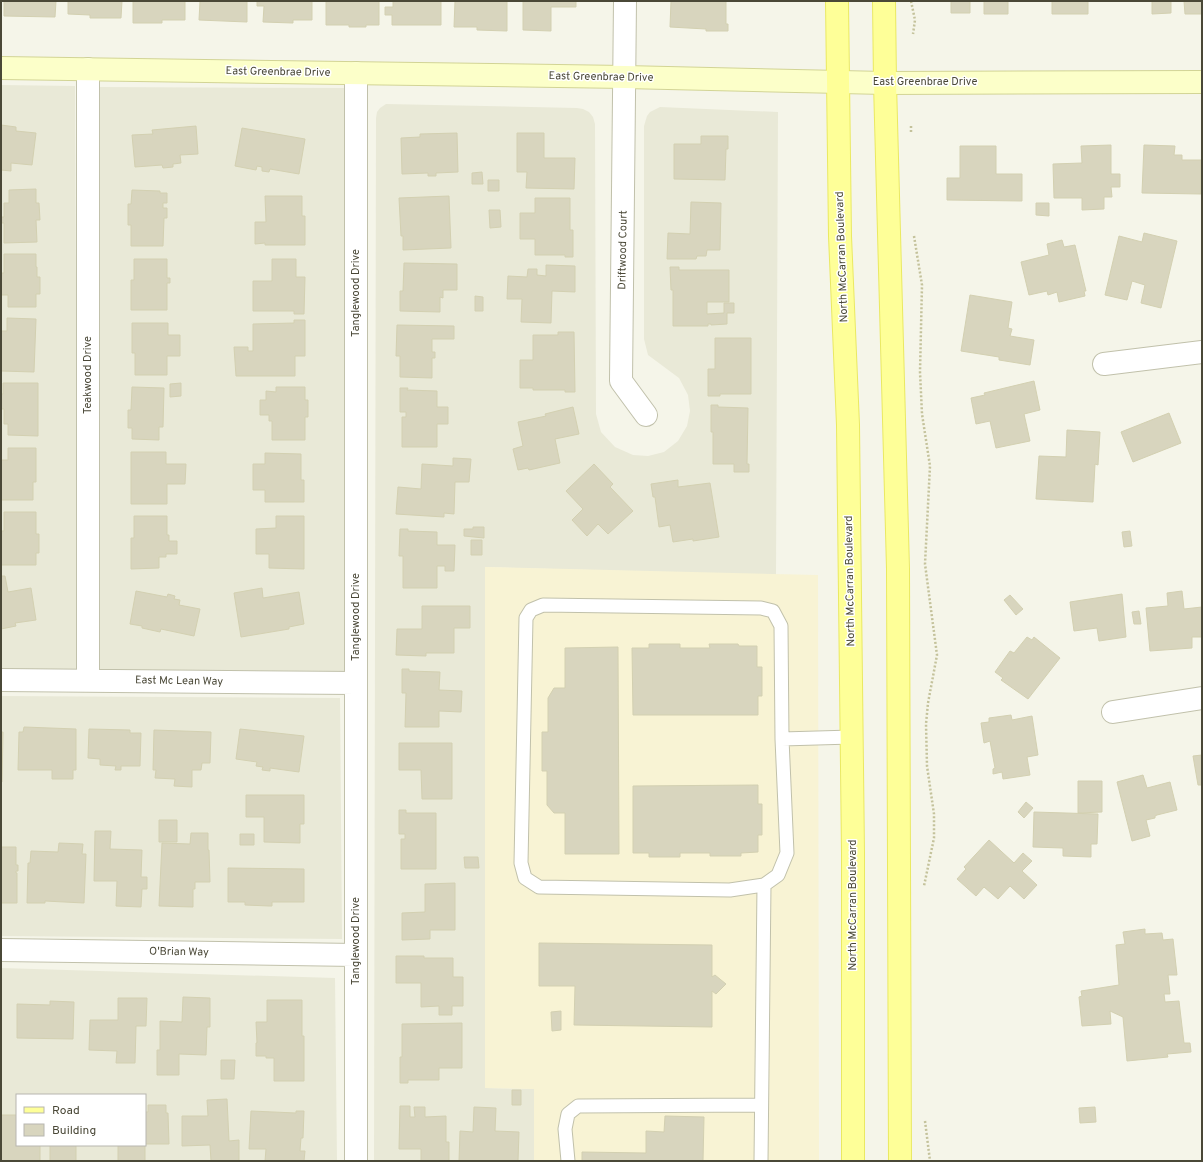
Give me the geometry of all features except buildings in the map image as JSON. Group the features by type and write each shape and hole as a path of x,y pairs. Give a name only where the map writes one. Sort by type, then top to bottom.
{"main road":[{"name":"North McCarran Boulevard","path":"837,1 840,236 848,425 853,852 853,1161"},
{"path":"884,1 898,569 900,1161"}],"street":[{"name":"Driftwood Court","path":"625,1 621,381 646,415"},
{"name":"East Greenbrae Drive","path":"1,68 625,77 885,83 1202,82"},
{"name":"Teakwood Drive","path":"88,69 88,680"},
{"name":"Tanglewood Drive","path":"356,73 356,1161"},
{"path":"1104,364 1202,352"},
{"name":"East Mc Lean Way","path":"1,680 356,683"},
{"path":"1113,712 1202,698"},
{"name":"O'Brian Way","path":"1,950 356,955"}],"lane":[{"path":"543,605 761,608 773,611 781,626 782,739 787,853 778,875 764,885 730,890 539,887 524,878 521,863 526,618 531,610 543,605"},
{"path":"782,739 852,737"},
{"path":"761,1161 764,885"},
{"path":"568,1161 565,1129 568,1114 578,1106 761,1105"}],"path":[{"path":"911,1 915,20 913,34"},
{"path":"911,126 911,133"},
{"path":"913,231 922,285 920,372 922,414 930,466 925,564 937,655 928,703 926,724 927,766 934,814 934,838 922,893"},
{"path":"924,1119 930,1161"}],"shaded area":[{"path":"1,85 75,86 78,669 1,669"},
{"path":"99,87 344,88 344,671 99,670"},
{"path":"386,104 577,108 589,112 593,117 595,124 596,414 601,432 615,447 633,455 648,456 664,452 678,441 687,426 690,411 688,395 679,378 648,355 644,339 644,126 647,116 650,112 660,107 778,112 776,575 485,567 485,1088 535,1089 534,1161 374,1161 376,118 377,112"},
{"path":"485,567 818,575 819,1161 534,1161 534,1089 485,1088"},
{"path":"1,696 340,698 342,939 1,936"},
{"path":"1,968 335,978 337,1161 1,1161"}]}
